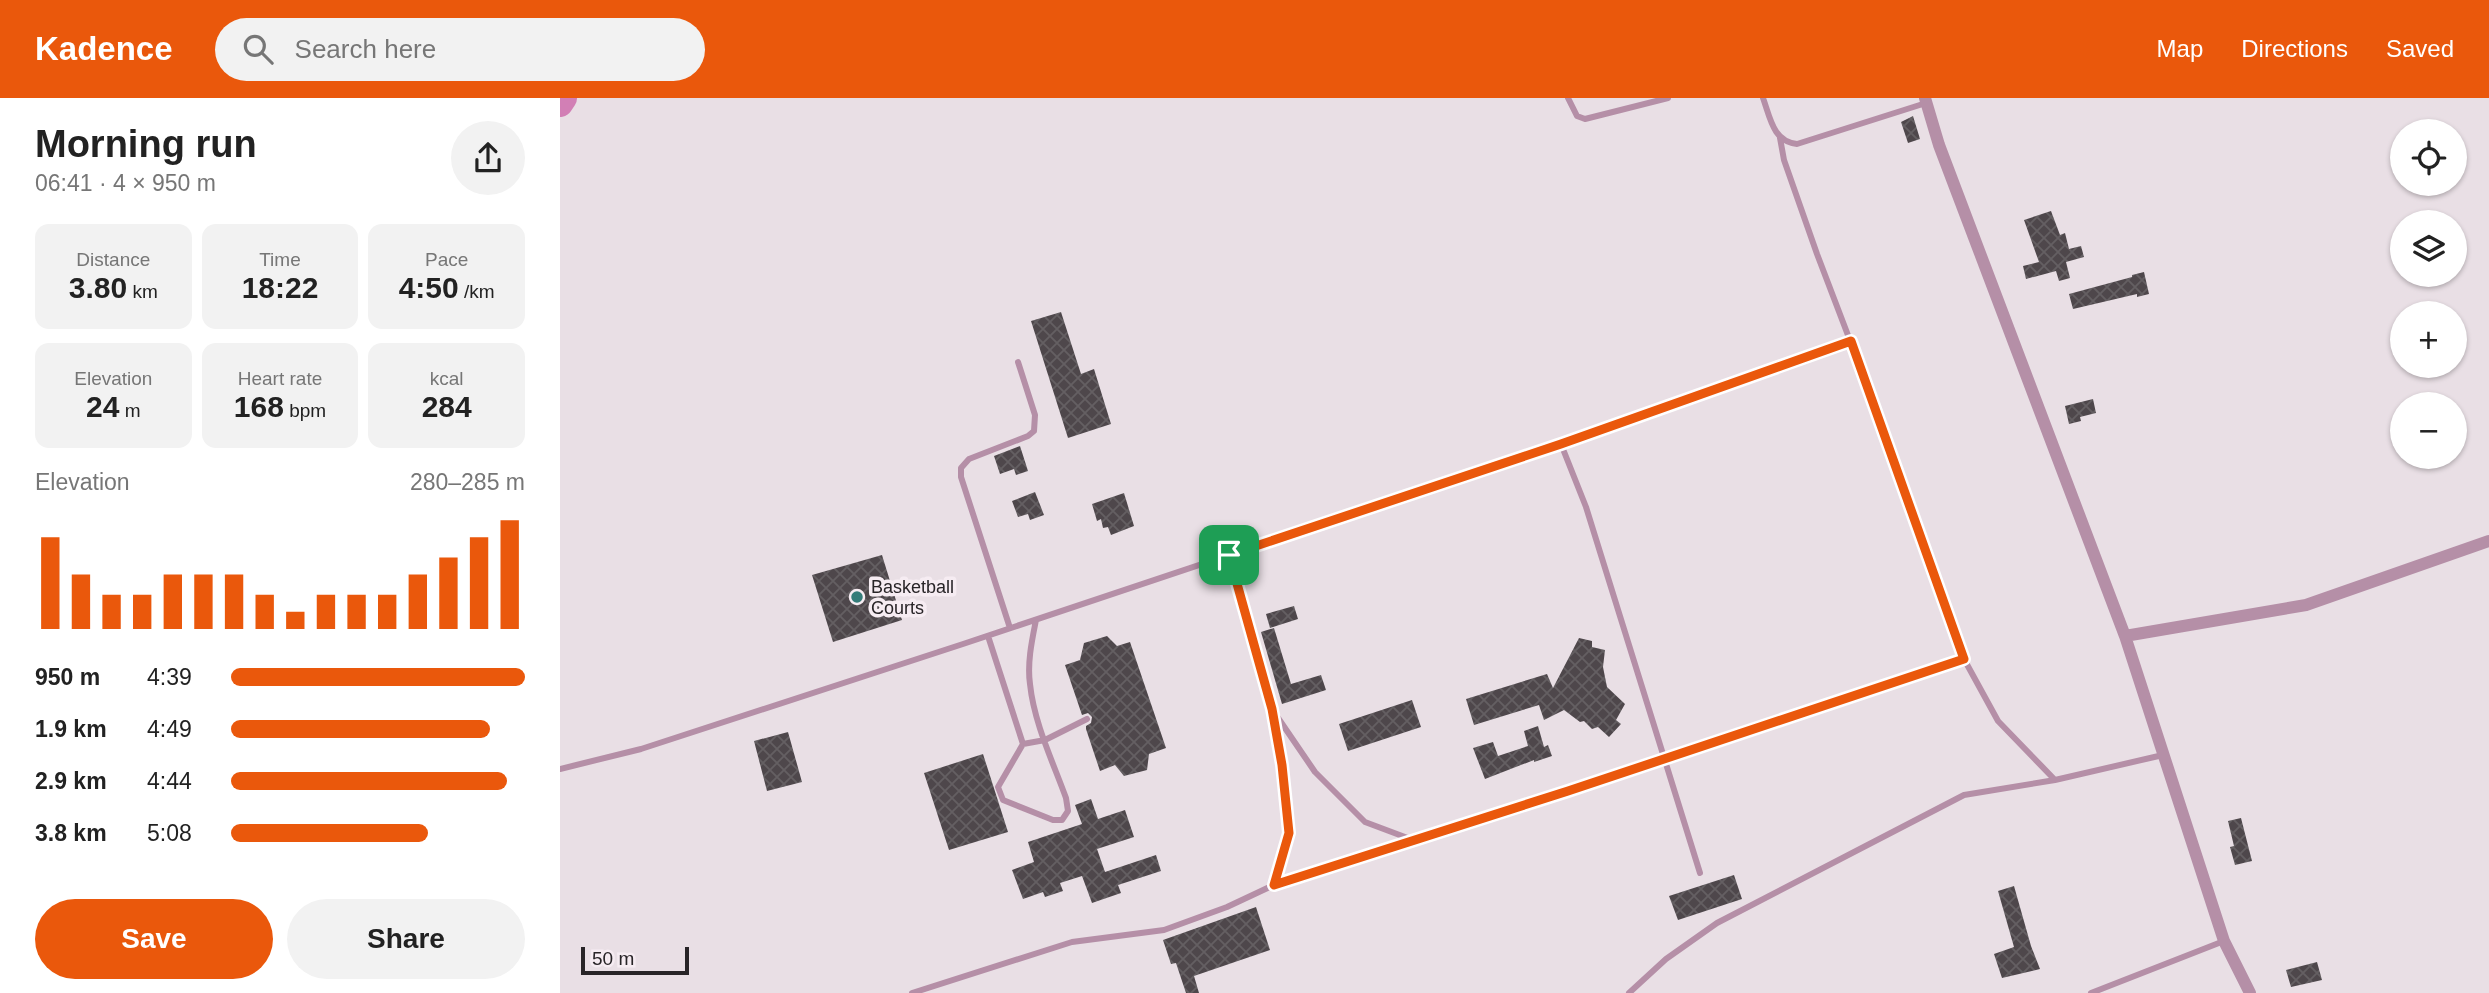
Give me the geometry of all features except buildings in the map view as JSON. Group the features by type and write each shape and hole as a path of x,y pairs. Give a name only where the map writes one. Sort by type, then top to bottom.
{"street":[{"path":"1925,100 1939,145 2125,636 2224,941 2250,993"},
{"path":"2125,636 2306,605 2489,541"}],"lane":[{"path":"1568,98 1577,116 1585,119 1668,98"},
{"path":"1763,98 1780,138 1784,160 1817,254 1851,341 1964,659 1998,721 2055,780"},
{"path":"1780,138 1787,143 1797,144 1925,100"},
{"path":"560,769 641,749 988,636 1561,444 1851,341"},
{"path":"1010,628 961,477 961,468 969,459 1028,436 1034,430 1035,415 1018,362"},
{"path":"1561,444 1586,507 1700,873"},
{"path":"1229,555 1272,709 1282,765 1289,833 1274,885"},
{"path":"988,636 1023,744 998,787 1003,800 1053,820 1062,820 1068,811 1066,798 1045,740 1029,683 1036,620"},
{"path":"912,993 1072,942 1164,930 1227,907 1274,885 1666,759 1964,659"},
{"path":"1272,709 1315,772 1365,822 1415,841"},
{"path":"1023,744 1045,740 1087,719"},
{"path":"1629,993 1666,959 1717,923 1964,795 2055,780 2163,755"},
{"path":"2091,993 2224,941"}],"waterway":[{"path":"560,104 564,98"}],"place":[{"name":"Basketball Courts","path":"857,597"}],"route":[{"path":"1851,341 1964,659 1568,791 1274,885 1289,833 1282,765 1272,709 1229,555 1561,444 1851,341"}]}
